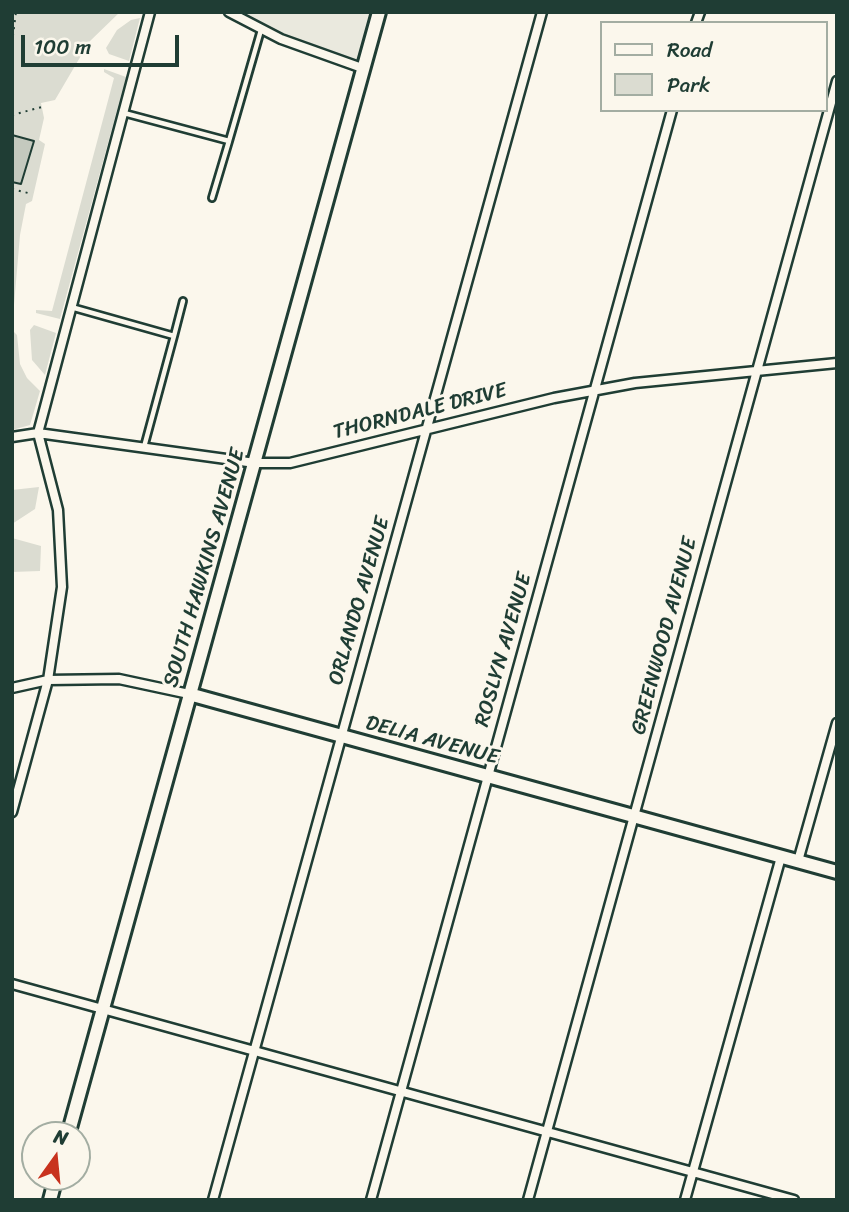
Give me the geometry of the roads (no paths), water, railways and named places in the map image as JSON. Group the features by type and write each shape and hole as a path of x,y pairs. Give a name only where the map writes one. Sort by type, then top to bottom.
{"main road":[{"name":"SOUTH HAWKINS AVENUE","path":"72,1121 379,12"},
{"name":"DELIA AVENUE","path":"188,694 837,872"}],"street":[{"path":"12,812 48,680 62,587 62,549 55,491 38,433 150,12"},
{"path":"229,12 261,30 311,52 362,68"},
{"name":"ORLANDO AVENUE","path":"213,1200 542,12"},
{"name":"GREENWOOD AVENUE","path":"528,1200 837,81"},
{"name":"ROSLYN AVENUE","path":"371,1200 671,112"},
{"name":"THORNDALE DRIVE","path":"12,437 38,433 255,463 290,463 592,392 670,378 837,363"},
{"name":"DELIA AVENUE","path":"12,688 48,680 119,679 188,694"},
{"path":"797,862 837,723"},
{"path":"685,1200 781,857"},
{"path":"12,984 794,1200"}],"lane":[{"path":"212,198 261,30"},
{"path":"124,113 229,141"},
{"path":"144,448 183,301"},
{"path":"71,307 174,336"}]}
